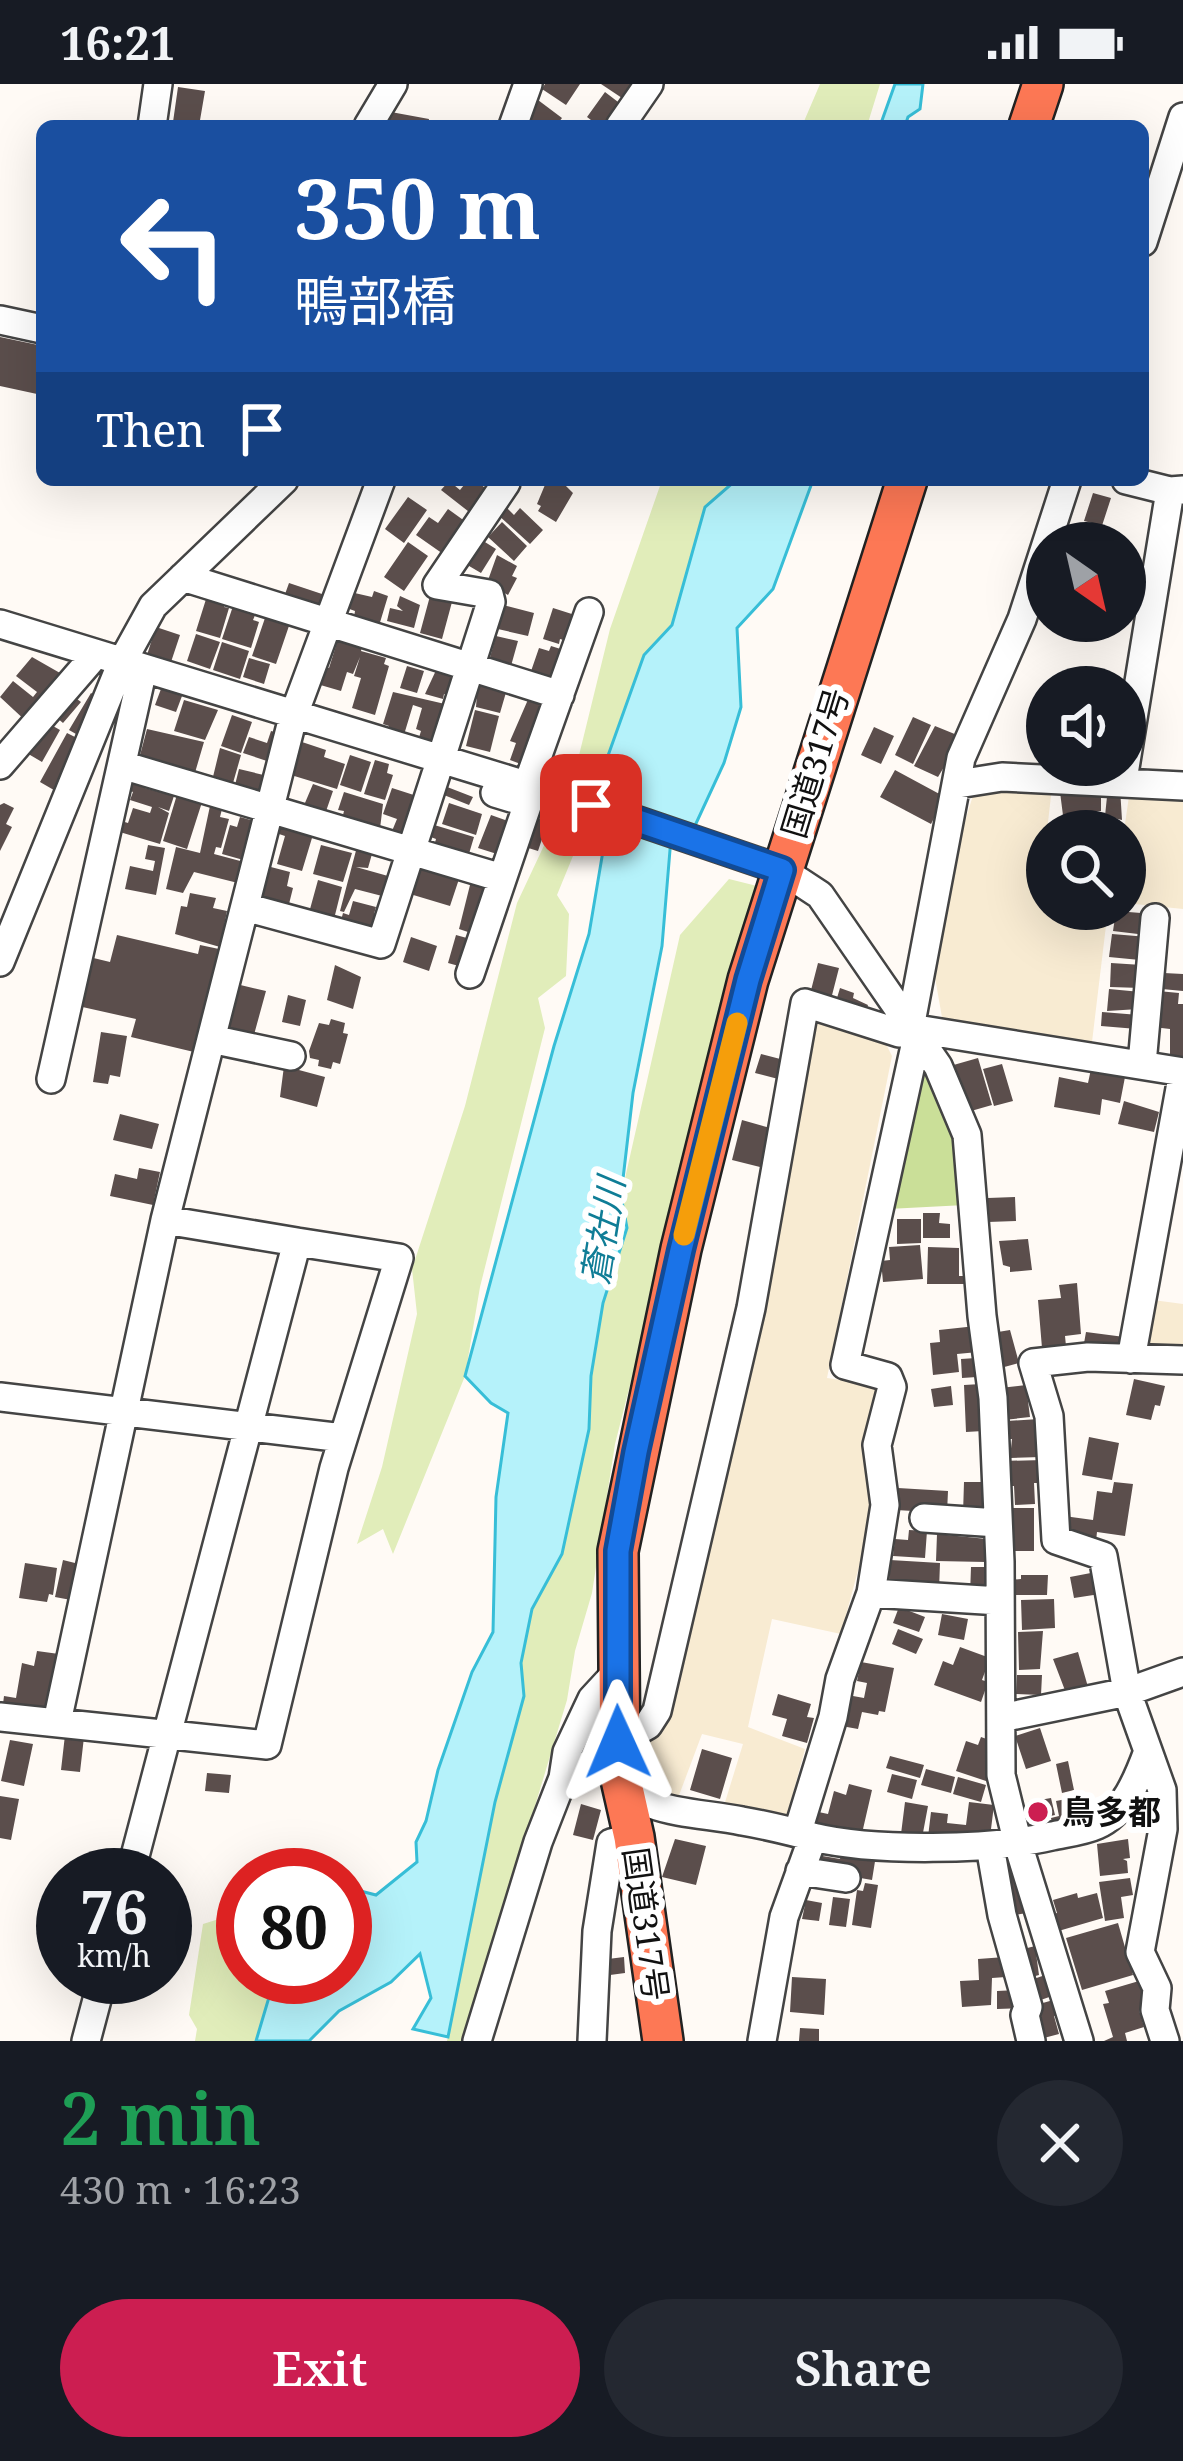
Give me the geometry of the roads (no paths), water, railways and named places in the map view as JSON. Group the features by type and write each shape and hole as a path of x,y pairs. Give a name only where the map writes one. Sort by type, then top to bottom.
{"highway":[{"path":"1031,120 1043,84"},
{"name":"国道317号","path":"663,2041 619,1758 618,1551 681,1250 777,868 905,486"}],"street":[{"path":"153,120 158,84"},
{"path":"372,120 393,84"},
{"path":"515,120 528,84"},
{"path":"624,120 649,84"},
{"path":"1149,223 1183,117"},
{"path":"0,320 36,328"},
{"path":"0,962 120,662 153,606 278,486"},
{"path":"56,1722 165,1220 293,717 379,486"},
{"path":"244,907 381,944 491,602 489,595 437,585 504,486"},
{"path":"762,2041 784,1917 800,1871 840,1679 871,1593 885,1505 877,1445 892,1387 888,1377 845,1365 915,1046 910,1028 939,862 961,758 1022,620 1065,486"},
{"path":"1145,666 1176,491"},
{"path":"183,577 560,695"},
{"path":"527,786 590,612"},
{"path":"0,624 293,717 528,803 470,974"},
{"path":"0,765 48,704 120,662"},
{"path":"51,1079 122,765 120,662"},
{"path":"122,765 502,878"},
{"path":"439,767 591,805 777,868 820,896 938,1066 967,1135 993,1398 1002,1916 1028,2007 1030,2041"},
{"path":"958,784 1026,778"},
{"path":"1146,782 1183,786"},
{"path":"1142,1064 1155,917"},
{"path":"562,1778 585,1764 613,1764 657,1711 751,1309 805,1004 898,1033 910,1028 1183,1072 1131,1359"},
{"path":"211,1039 292,1057"},
{"path":"0,1717 267,1745 343,1438 399,1258 165,1220"},
{"path":"137,1848 297,1242"},
{"path":"988,1378 1033,1363 1088,1357 1183,1360"},
{"path":"1033,1363 1049,1415 1056,1540 1103,1556 1127,1692 1162,1790 1163,1829 1140,1952 1157,1988 1156,2010 1165,2041"},
{"path":"0,1397 343,1438"},
{"path":"924,1518 998,1523"},
{"path":"871,1593 1000,1601"},
{"path":"1001,1718 1127,1692 1183,1672"},
{"path":"477,2041 579,1720 616,1673"},
{"path":"619,1758 646,1803 806,1834 894,1845 1004,1845 1098,1825 1138,1779 1148,1750"},
{"path":"592,2041 597,1931 611,1843 634,1837"},
{"path":"1004,1845 1079,2041"},
{"path":"800,1871 846,1878"},
{"path":"86,2041 96,2004"}],"water":[{"path":"895,84 923,84 920,109 907,120 882,120"},
{"name":"蒼社川","path":"729,486 811,486 773,589 737,628 741,707 724,763 693,830 672,826 662,946 633,1093 621,1196 627,1228 603,1303 591,1376 589,1429 562,1554 532,1609 521,1663 524,1696 495,1802 448,2037 413,2029 431,1998 420,1954 391,1982 372,1993 372,1894 417,1862 416,1842 438,1770 472,1672 493,1632 496,1497 508,1413 465,1376 589,934 604,845 627,836 595,792 644,655 672,625 705,507"},
{"path":"267,2004 352,2004 309,2041 256,2041"}],"place":[{"name":"鳥多都","path":"1038,1812"}]}
